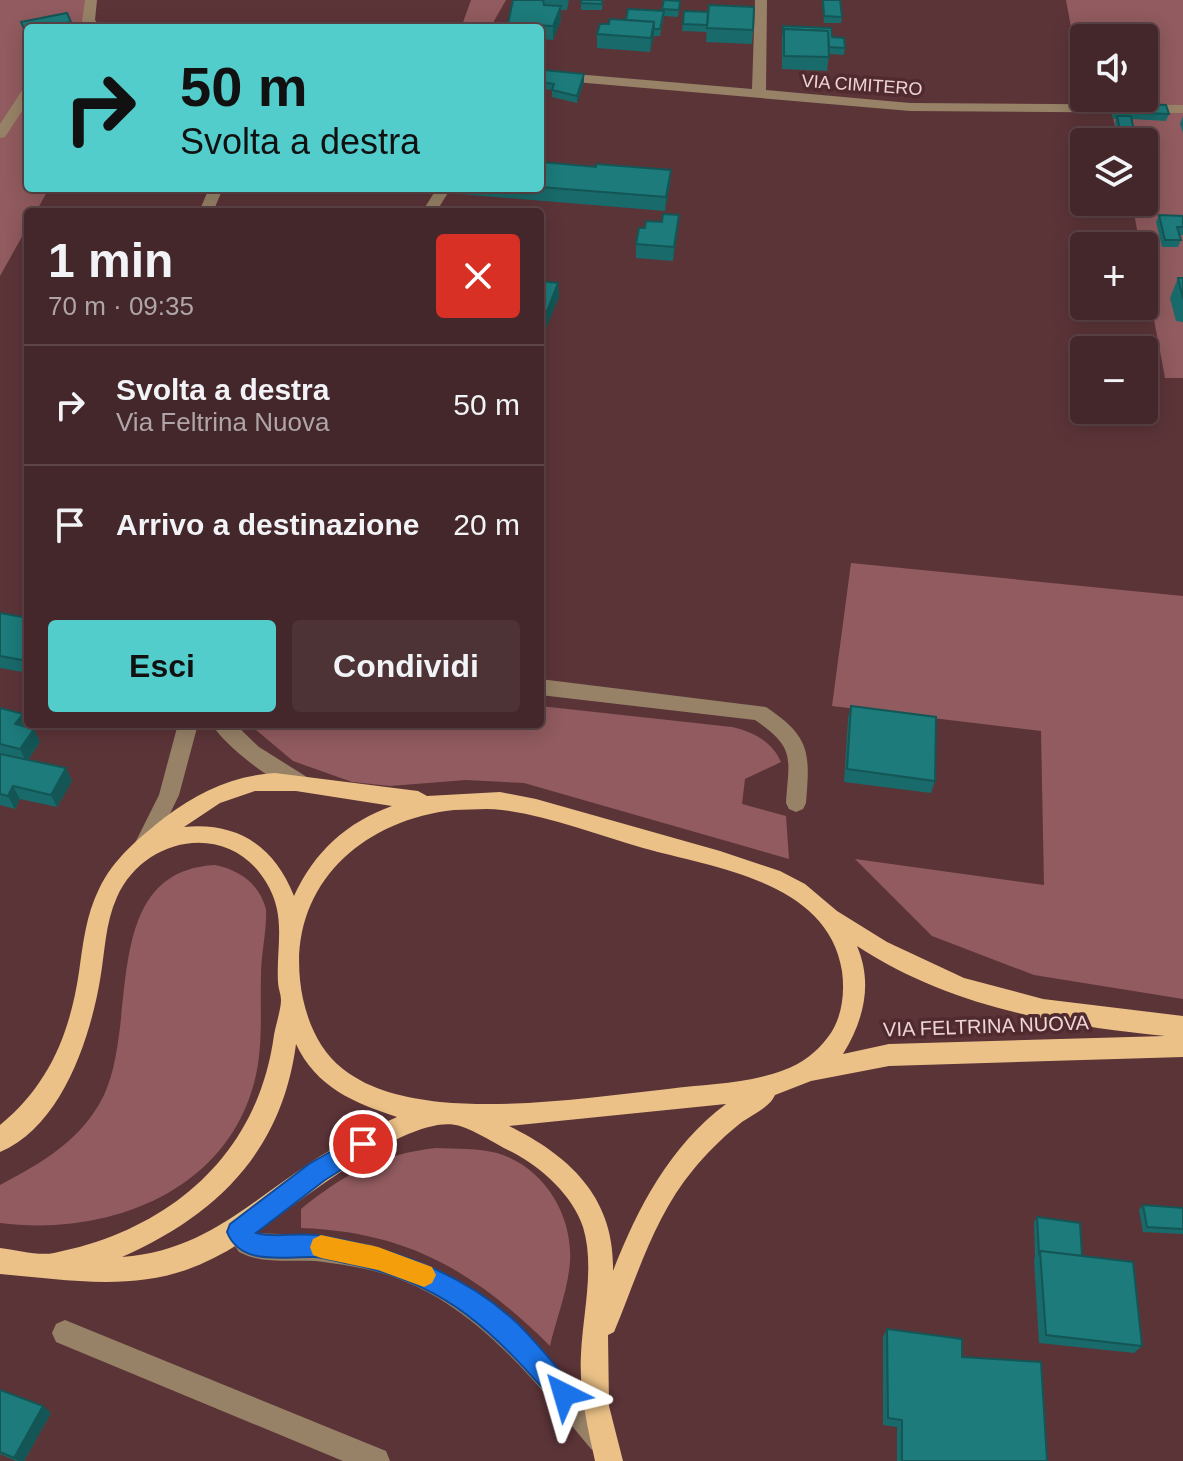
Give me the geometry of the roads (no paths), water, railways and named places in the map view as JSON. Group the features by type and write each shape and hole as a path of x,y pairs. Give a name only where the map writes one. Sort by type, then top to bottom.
{"main road":[{"path":"0,1140 37,1106 71,1056 78,1038 104,904 117,877 139,852 188,812 223,791 268,782 385,798 454,801"},
{"path":"292,931 316,875 332,854 356,834 401,810 454,801"},
{"name":"VIA FELTRINA NUOVA","path":"454,801 500,801 536,808 764,875 799,891 828,915 911,969 969,993 1054,1012 1183,1027"},
{"path":"44,1264 89,1256 161,1226 199,1200 228,1171 260,1128 276,1093 285,1050 292,931 276,876 261,857 234,838 216,833 194,833 139,852"},
{"path":"596,1350 639,1235 676,1168 718,1123 818,1064 842,1037 853,1009 854,983 850,957 828,915"},
{"path":"290,994 310,1049 320,1064 341,1083 385,1103 446,1112 501,1114 741,1092 787,1081"},
{"name":"VIA FELTRINA NUOVA","path":"787,1081 849,1061 889,1055 1183,1046"},
{"path":"0,1261 82,1270 143,1268 209,1249 238,1232 344,1154 374,1137 446,1112 493,1129 533,1151 565,1176 583,1198 593,1219 602,1260 593,1392 605,1450"}],"street":[{"path":"91,0 88,21 91,24"},
{"path":"759,95 761,0"},
{"name":"VIA CIMITERO","path":"544,75 910,107 1183,109"},
{"path":"0,134 24,98"},
{"path":"544,687 759,713 789,731 799,750 796,803"},
{"path":"139,852 169,795 187,728"},
{"path":"226,728 252,753 303,785"},
{"path":"238,1232 248,1243 257,1246 317,1246 378,1258 459,1293 507,1330 605,1450"},
{"path":"65,1333 376,1461"}]}
